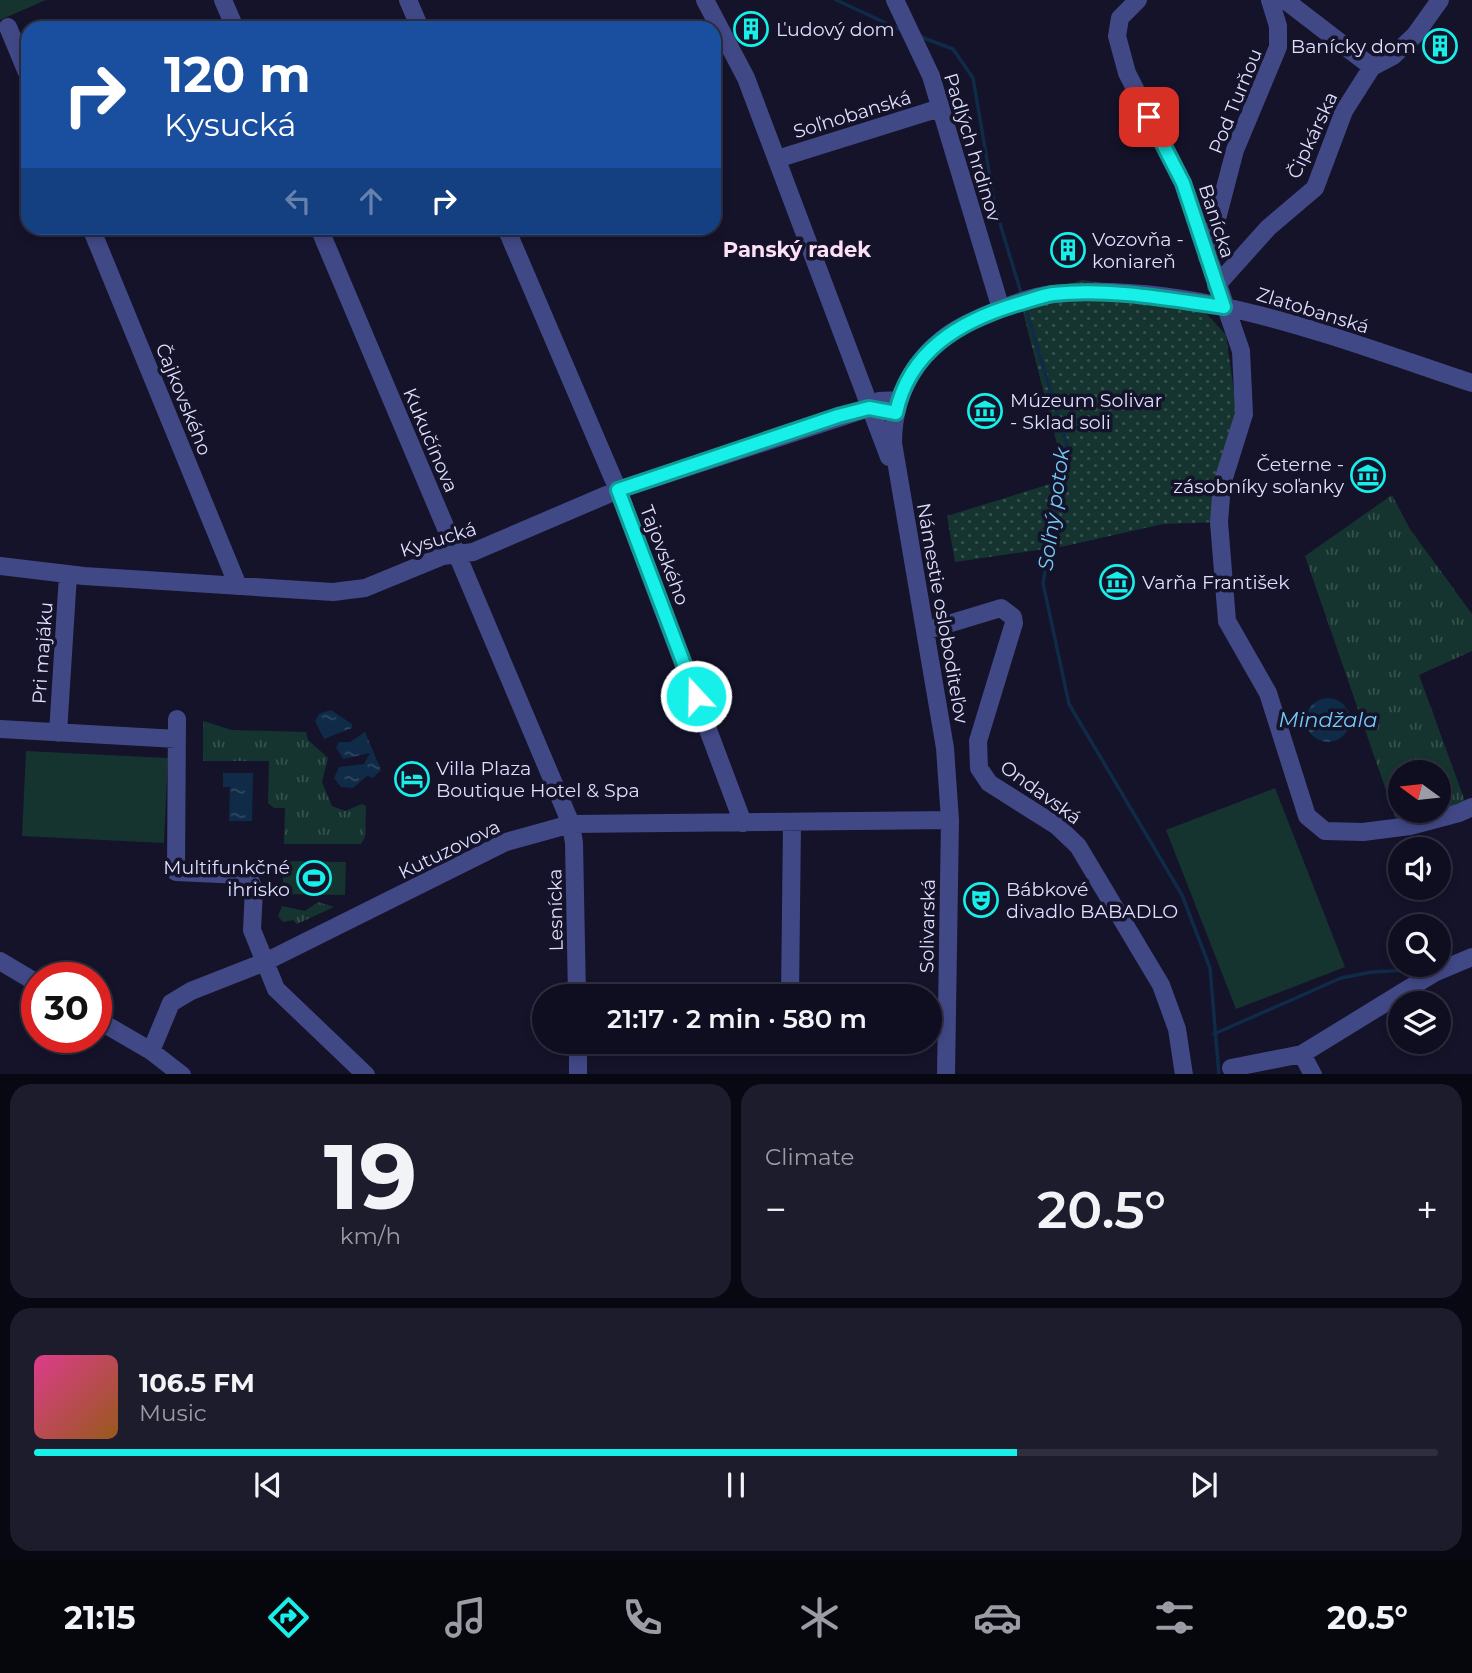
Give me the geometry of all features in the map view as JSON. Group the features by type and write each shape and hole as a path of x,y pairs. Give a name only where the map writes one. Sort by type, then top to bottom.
{"street":[{"path":"223,0 232,21"},
{"path":"408,0 417,21"},
{"name":"Soľnobanská","path":"705,0 716,21"},
{"name":"Padlých hrdinov","path":"895,0 931,76 1007,307"},
{"name":"Banícka","path":"1138,0 1120,18 1117,36 1127,73 1183,183 1216,286 1241,351 1244,414 1222,484 1219,515 1227,621 1268,693 1307,816 1325,831 1363,832 1410,826 1472,807"},
{"name":"Pod Turňou","path":"1207,257 1235,150 1278,47 1278,26 1270,0"},
{"path":"1285,0 1372,67"},
{"name":"Čipkárska","path":"1216,286 1268,228 1315,188 1344,111 1372,67 1392,56 1415,35 1431,4"},
{"path":"8,27 21,58"},
{"name":"Soľnobanská","path":"721,30 746,78 866,391 869,408 897,473"},
{"name":"Soľnobanská","path":"777,159 940,108"},
{"name":"Čajkovského","path":"94,235 238,586"},
{"name":"Kukučínova","path":"322,235 571,824"},
{"name":"Tajovského","path":"509,235 618,490 743,823"},
{"name":"Zlatobanská","path":"897,407 908,379 931,348 949,332 1007,307 1047,295 1118,293 1224,307 1470,378"},
{"path":"869,408 897,407"},
{"name":"Námestie osloboditeľov","path":"897,407 893,443 941,713 950,820"},
{"name":"Kysucká","path":"2,563 68,575 345,592 377,584 443,556 474,552 618,490 869,408"},
{"name":"Pri majáku","path":"58,733 68,575"},
{"name":"Ondavská","path":"925,631 1001,608 1010,612 1014,623 978,741 979,768 989,783 1058,826 1078,846 1161,985 1177,1029 1184,1074"},
{"path":"177,719 176,872 241,875 249,878 254,889 252,930 276,989 366,1074"},
{"name":"Pri majáku","path":"0,729 177,739"},
{"name":"Kutuzovova","path":"151,1051 171,1003 191,990 265,962 506,842 571,824 950,820"},
{"name":"Solivarská","path":"946,1074 950,820"},
{"path":"790,984 792,823"},
{"name":"Lesnícka","path":"571,824 574,843 577,984"},
{"path":"1231,1068 1302,1054 1434,973 1472,957"},
{"path":"0,961 21,974"},
{"path":"112,1028 151,1051 182,1074"},
{"path":"578,1054 578,1074"},
{"path":"1302,1054 1313,1074"}],"green space":[{"path":"0,0 46,0 0,20"},
{"path":"1082,280 1164,291 1205,312 1226,335 1236,406 1217,505 1219,522 1163,524 1065,546 955,562 947,516 1066,479 1020,300"},
{"path":"1392,495 1410,529 1472,614 1472,651 1419,675 1450,760 1388,760 1388,796 1305,556"},
{"path":"203,721 232,730 306,732 308,740 328,758 322,782 332,806 345,811 362,804 366,806 365,837 361,844 284,844 285,808 274,808 268,803 269,761 203,761"},
{"path":"26,751 168,758 164,843 22,836"},
{"path":"1451,763 1466,804 1451,808"},
{"path":"1275,788 1345,967 1236,1009 1166,830"},
{"name":"Multifunkčné ihrisko","path":"283,861 346,862 345,895 283,894"},
{"path":"318,902 334,907 297,924 293,920 283,922 278,916 282,906 305,911"}],"water":[{"name":"Mindžala","path":"1328,698 1343,705 1350,720 1343,735 1328,742 1313,735 1306,720 1313,705"},
{"path":"331,710 352,724 352,728 324,739 315,721 319,714"},
{"path":"365,732 381,770 373,778 367,776 353,788 341,787 334,778 339,767 364,764 370,753 343,759 336,747 339,742 350,742"},
{"path":"223,773 253,773 252,821 229,821 230,787 223,787"}],"waterway":[{"name":"Soľný potok","path":"836,0 901,30"},
{"name":"Soľný potok","path":"921,37 953,49 973,78 995,207 1022,296"},
{"name":"Soľný potok","path":"1025,307 1067,445 1043,583 1069,704 1182,895 1210,968 1219,1074"},
{"path":"1214,1034 1341,978 1388,971"}],"place":[{"name":"Ľudový dom","path":"751,29"},
{"name":"Banícky dom","path":"1440,46"},
{"name":"Vozovňa - koniareň","path":"1068,250"},
{"name":"Múzeum Solivar - Sklad soli","path":"985,411"},
{"name":"Četerne - zásobníky soľanky","path":"1368,475"},
{"name":"Varňa František","path":"1117,582"},
{"name":"Villa Plaza Boutique Hotel & Spa","path":"412,779"},
{"name":"Multifunkčné ihrisko","path":"314,878"},
{"name":"Bábkové divadlo BABADLO","path":"981,900"}],"district":[{"name":"Panský radek","path":"797,250"}],"route":[{"path":"696,696 618,490 838,416 869,408 896,413 898,400 908,379 931,348 949,332 1013,305 1051,294 1090,292 1154,297 1224,307 1183,183 1149,117"}]}
